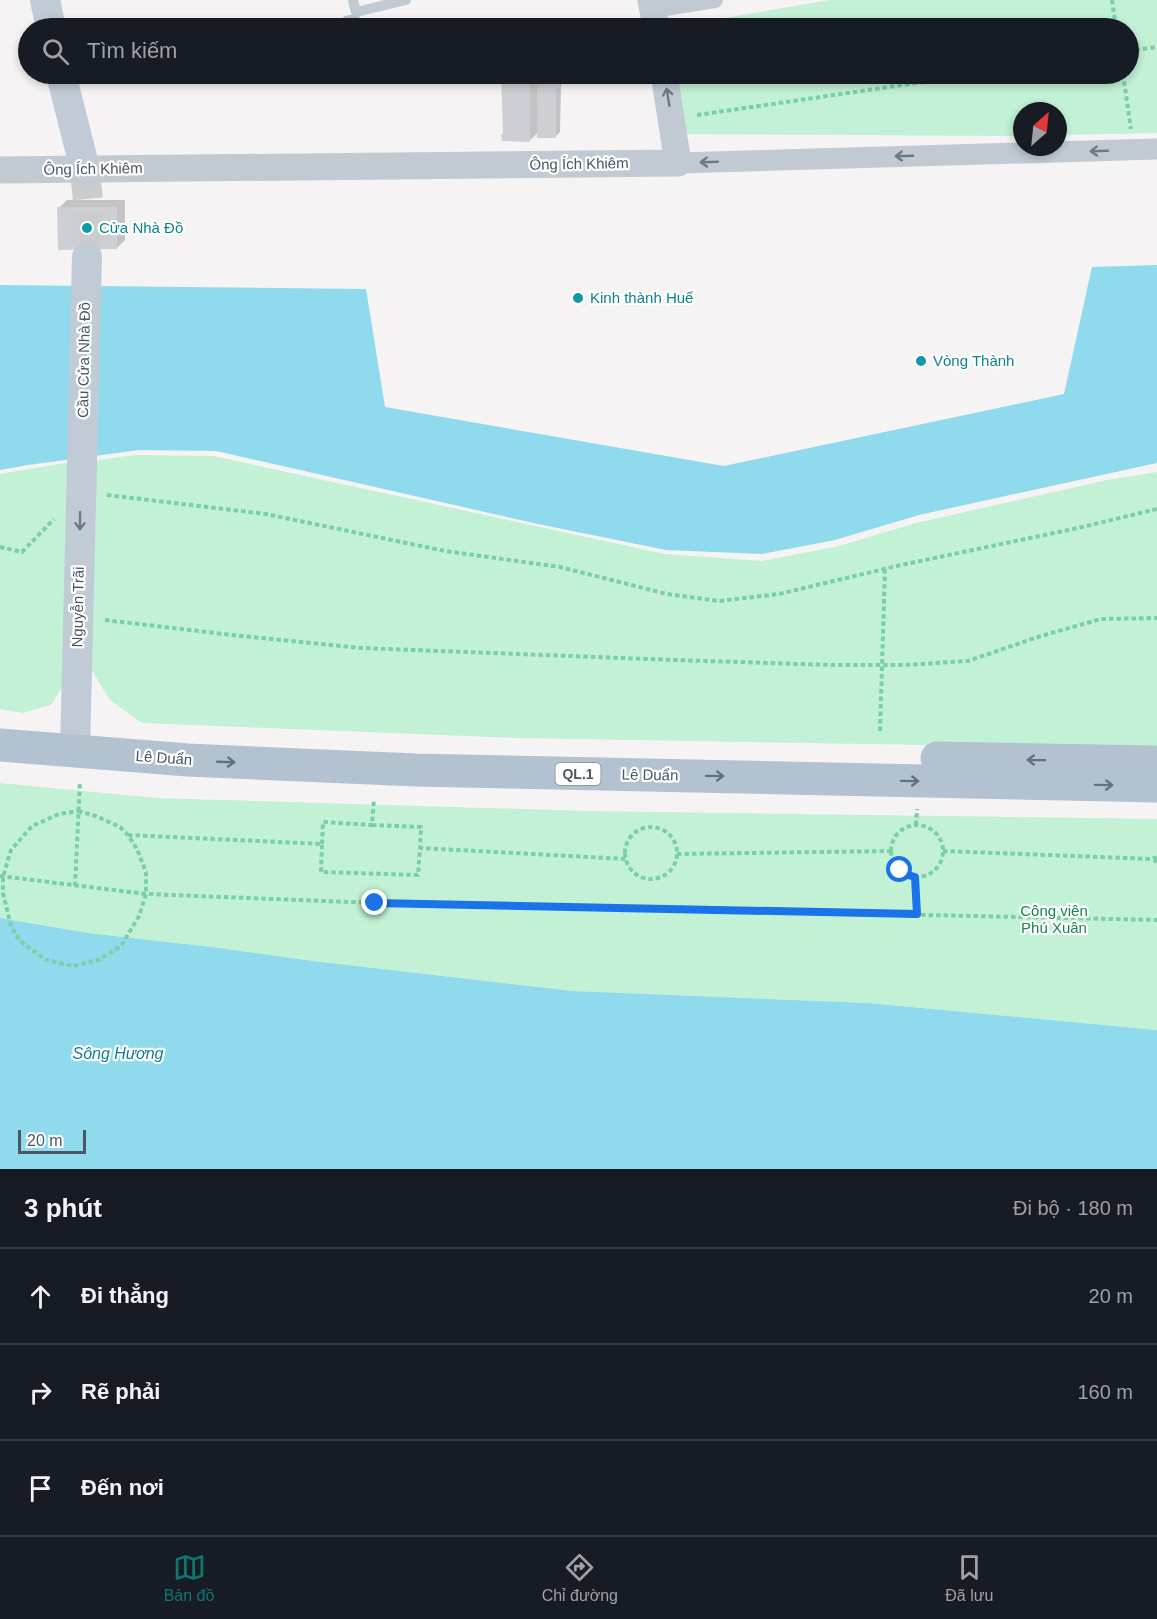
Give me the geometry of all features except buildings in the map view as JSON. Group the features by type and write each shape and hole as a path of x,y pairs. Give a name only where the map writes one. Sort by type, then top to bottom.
{"main road":[{"path":"45,0 49,18"},
{"path":"64,84 85,169"},
{"name":"Cầu Cửa Nhà Đồ","path":"82,463 87,257"},
{"name":"Nguyễn Trãi","path":"77,754 82,463"},
{"name":"Lê Duẩn","path":"0,723 77,754 272,744 485,752 607,752 1157,762"},
{"name":"Lê Duẩn","path":"0,745 77,754 416,770 1157,786"}],"street":[{"path":"653,13 715,0"},
{"path":"666,84 678,163"},
{"name":"Ông Ích Khiêm","path":"0,170 678,163 1157,149"}],"lane":[{"path":"353,0 356,12 405,0"}],"path":[{"path":"1112,0 1115,18"},
{"path":"1139,49 1157,47"},
{"path":"697,115 909,84"},
{"path":"1124,84 1134,150"},
{"path":"102,495 266,514 445,551 560,567 667,594 719,601 779,594 1157,509"},
{"path":"0,547 22,552 61,512"},
{"path":"880,731 885,569"},
{"path":"105,620 361,648 686,661 882,665 968,661 1041,636 1101,619 1157,618"},
{"path":"75,886 78,811 77,754"},
{"path":"372,825 374,800"},
{"path":"916,825 917,809"},
{"path":"78,811 120,827 128,835 137,849 146,872 146,894 139,916 121,946 98,960 73,966 46,960 20,941 11,926 2,877 10,850 32,826 59,814 78,811"},
{"path":"323,822 372,825 421,827 418,875 321,872 323,822"},
{"path":"916,825 923,825 938,835 943,851 942,859 932,873 915,877 900,870 895,864 892,851 894,839 899,832 906,827 916,825"},
{"path":"649,827 665,831 672,837 677,854 676,862 666,875 650,879 634,873 629,867 625,850 633,834 649,827"},
{"path":"128,835 322,844"},
{"path":"420,848 626,859"},
{"path":"677,854 892,851"},
{"path":"943,851 1155,860"},
{"path":"2,877 146,894 375,903 1157,920"},
{"path":"915,877 917,914"}],"green space":[{"path":"830,0 1157,0 1157,133 1067,135 1067,102 1013,102 1013,136 683,134 676,84 1139,84 1139,18 724,18"},
{"path":"137,455 213,456 665,554 762,561 839,546 916,523 1107,480 1157,472 1157,749 517,738 142,723 110,700 91,669 90,468 99,460"},
{"path":"65,463 74,468 66,681 51,705 22,713 0,709 0,474"},
{"name":"Công viên Phú Xuân","path":"0,783 156,798 588,811 1157,819 1157,1030 869,1003 573,991 88,933 0,918"}],"water":[{"path":"1157,265 1157,463 919,515 835,540 762,554 666,550 538,524 216,451 139,450 0,470 0,285 366,289 385,407 724,466 1064,394 1092,267"},
{"name":"Sông Hương","path":"0,918 88,933 573,991 869,1003 1157,1030 1157,1169 0,1169"}],"tunnel":[{"path":"85,169 88,201 87,257"}],"place":[{"name":"Cửa Nhà Đồ","path":"87,228"},
{"name":"Kinh thành Huế","path":"578,298"},
{"name":"Vòng Thành","path":"921,361"}],"route":[{"path":"375,903 917,914 915,877 900,870"}]}
